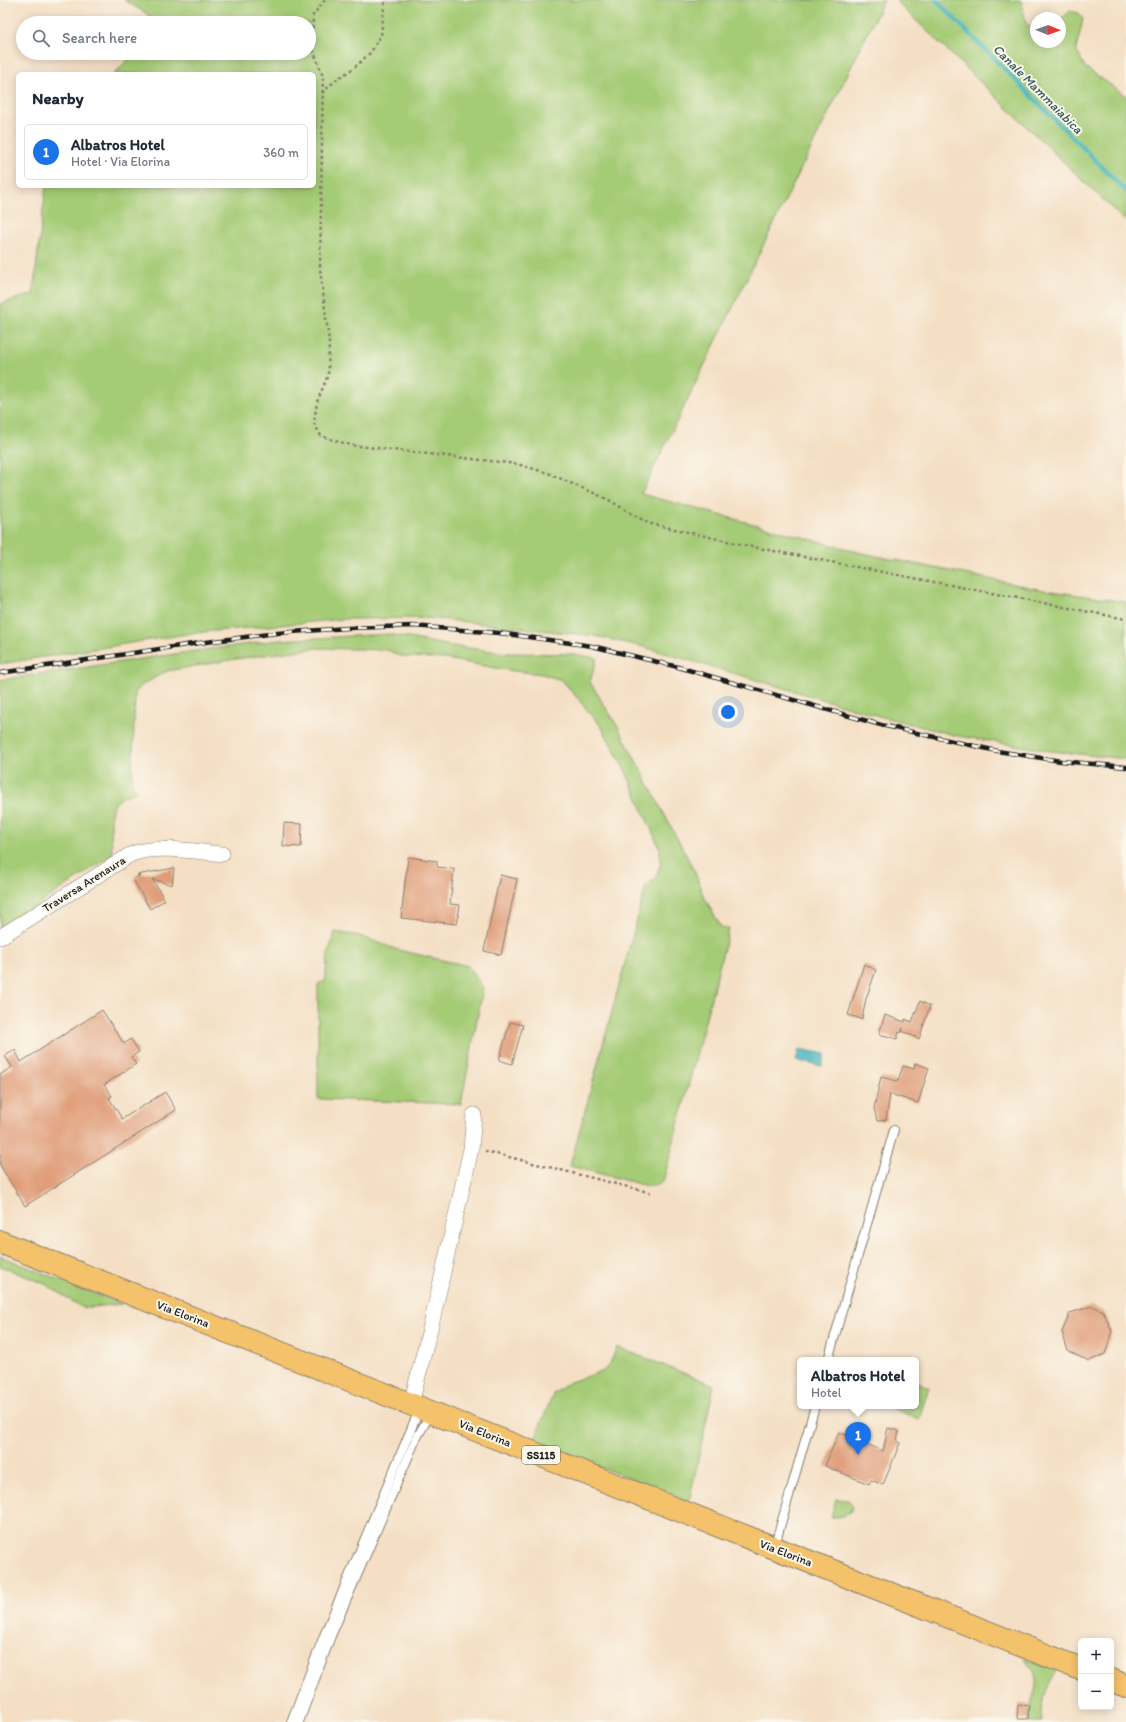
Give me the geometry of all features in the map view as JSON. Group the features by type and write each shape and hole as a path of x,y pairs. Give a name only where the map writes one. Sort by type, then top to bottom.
{"main road":[{"name":"Via Elorina","path":"0,1242 1078,1668"},
{"path":"1114,1681 1126,1686"}],"street":[{"name":"Traversa Arenaura","path":"0,937 136,852 159,850 222,854"},
{"path":"421,1408 432,1322 471,1149 474,1115"}],"lane":[{"path":"829,1357 894,1130"},
{"path":"291,1722 325,1633 421,1408"},
{"path":"299,1722 331,1636 416,1439 421,1408"},
{"path":"774,1549 814,1409"}],"path":[{"path":"313,16 325,0"},
{"path":"322,93 337,79 354,68 371,52 381,35 385,0"},
{"path":"316,58 323,76 320,269 329,341 328,375 317,402 314,423 320,436 350,445 517,464 548,473 607,499 648,523 753,547 1126,620"},
{"path":"471,1149 652,1193"}],"green space":[{"path":"124,0 884,0 641,494 862,553 1038,589 1126,602 1126,759 1051,751 958,736 883,717 644,647 596,636 429,618 345,619 193,633 0,664 0,304 33,294 46,188 316,188 316,72 116,72 127,60 316,60 316,16 149,15"},
{"path":"895,0 1020,0 1022,3 1026,24 1030,26 1030,48 1066,48 1066,15 1070,11 1079,13 1083,19 1076,50 1085,67 1126,96 1126,222"},
{"path":"389,634 445,645 507,653 573,654 597,658 590,682 618,727 695,872 702,893 721,927 729,929 664,1179 661,1183 654,1186 647,1186 570,1166 646,886 656,878 661,862 660,849 626,772 601,726 562,680 542,674 507,670 446,659 408,657 397,655 388,650 316,648 236,659 167,671 142,685 135,693 132,784 138,792 126,795 119,799 112,809 112,855 0,930 0,680 279,640"},
{"path":"335,932 360,936 398,950 468,966 483,988 461,1104 318,1099 318,984 325,981 328,954"},
{"path":"0,1256 122,1304 83,1308 45,1284 0,1266"},
{"path":"617,1347 714,1385 689,1502 534,1441 553,1394 570,1382 603,1371 610,1364"},
{"path":"919,1383 929,1387 919,1419 894,1409 919,1409"},
{"path":"836,1499 848,1500 853,1507 844,1515 831,1517"},
{"path":"1025,1658 1057,1671 1045,1695 1041,1715 1042,1722 1029,1722 1036,1678 1033,1670"}],"water":[{"path":"799,1049 825,1054 822,1066 796,1061"}],"building":[{"path":"284,823 302,824 301,847 283,846"},
{"path":"408,857 437,861 437,867 454,869 450,904 460,905 457,924 401,918"},
{"path":"174,868 172,885 152,879 165,900 150,909 133,879 140,876 137,875"},
{"path":"500,875 517,879 501,955 484,951"},
{"path":"864,964 876,970 866,999 862,1019 848,1015"},
{"path":"920,1001 930,1006 919,1039 902,1031 903,1028 901,1033 899,1032 897,1039 879,1034 885,1015 905,1022 905,1019 912,1022"},
{"path":"102,1010 124,1044 131,1039 139,1052 131,1057 136,1064 104,1085 112,1096 109,1098 122,1119 165,1092 176,1110 25,1206 0,1165 0,1075 12,1067 5,1056 15,1050 21,1062"},
{"path":"510,1022 523,1025 512,1064 499,1060"},
{"path":"915,1063 929,1068 918,1103 890,1094 886,1120 877,1121 874,1108 881,1077 898,1081 903,1066 914,1069"},
{"path":"1092,1306 1103,1311 1112,1331 1105,1354 1089,1361 1068,1351 1062,1332 1070,1313"},
{"path":"888,1428 899,1431 897,1441 900,1443 883,1485 871,1480 869,1484 825,1466 839,1432 883,1451"},
{"path":"1018,1704 1029,1705 1028,1719 1017,1719"}],"waterway":[{"name":"Canale Mammaiabica","path":"936,0 1126,191"}],"railway":[{"path":"0,673 206,642 277,633 348,628 413,626 499,633 592,646 678,667 881,725 997,751 1061,761 1126,767"}],"place":[{"name":"Albatros Hotel","path":"858,1455"}]}
